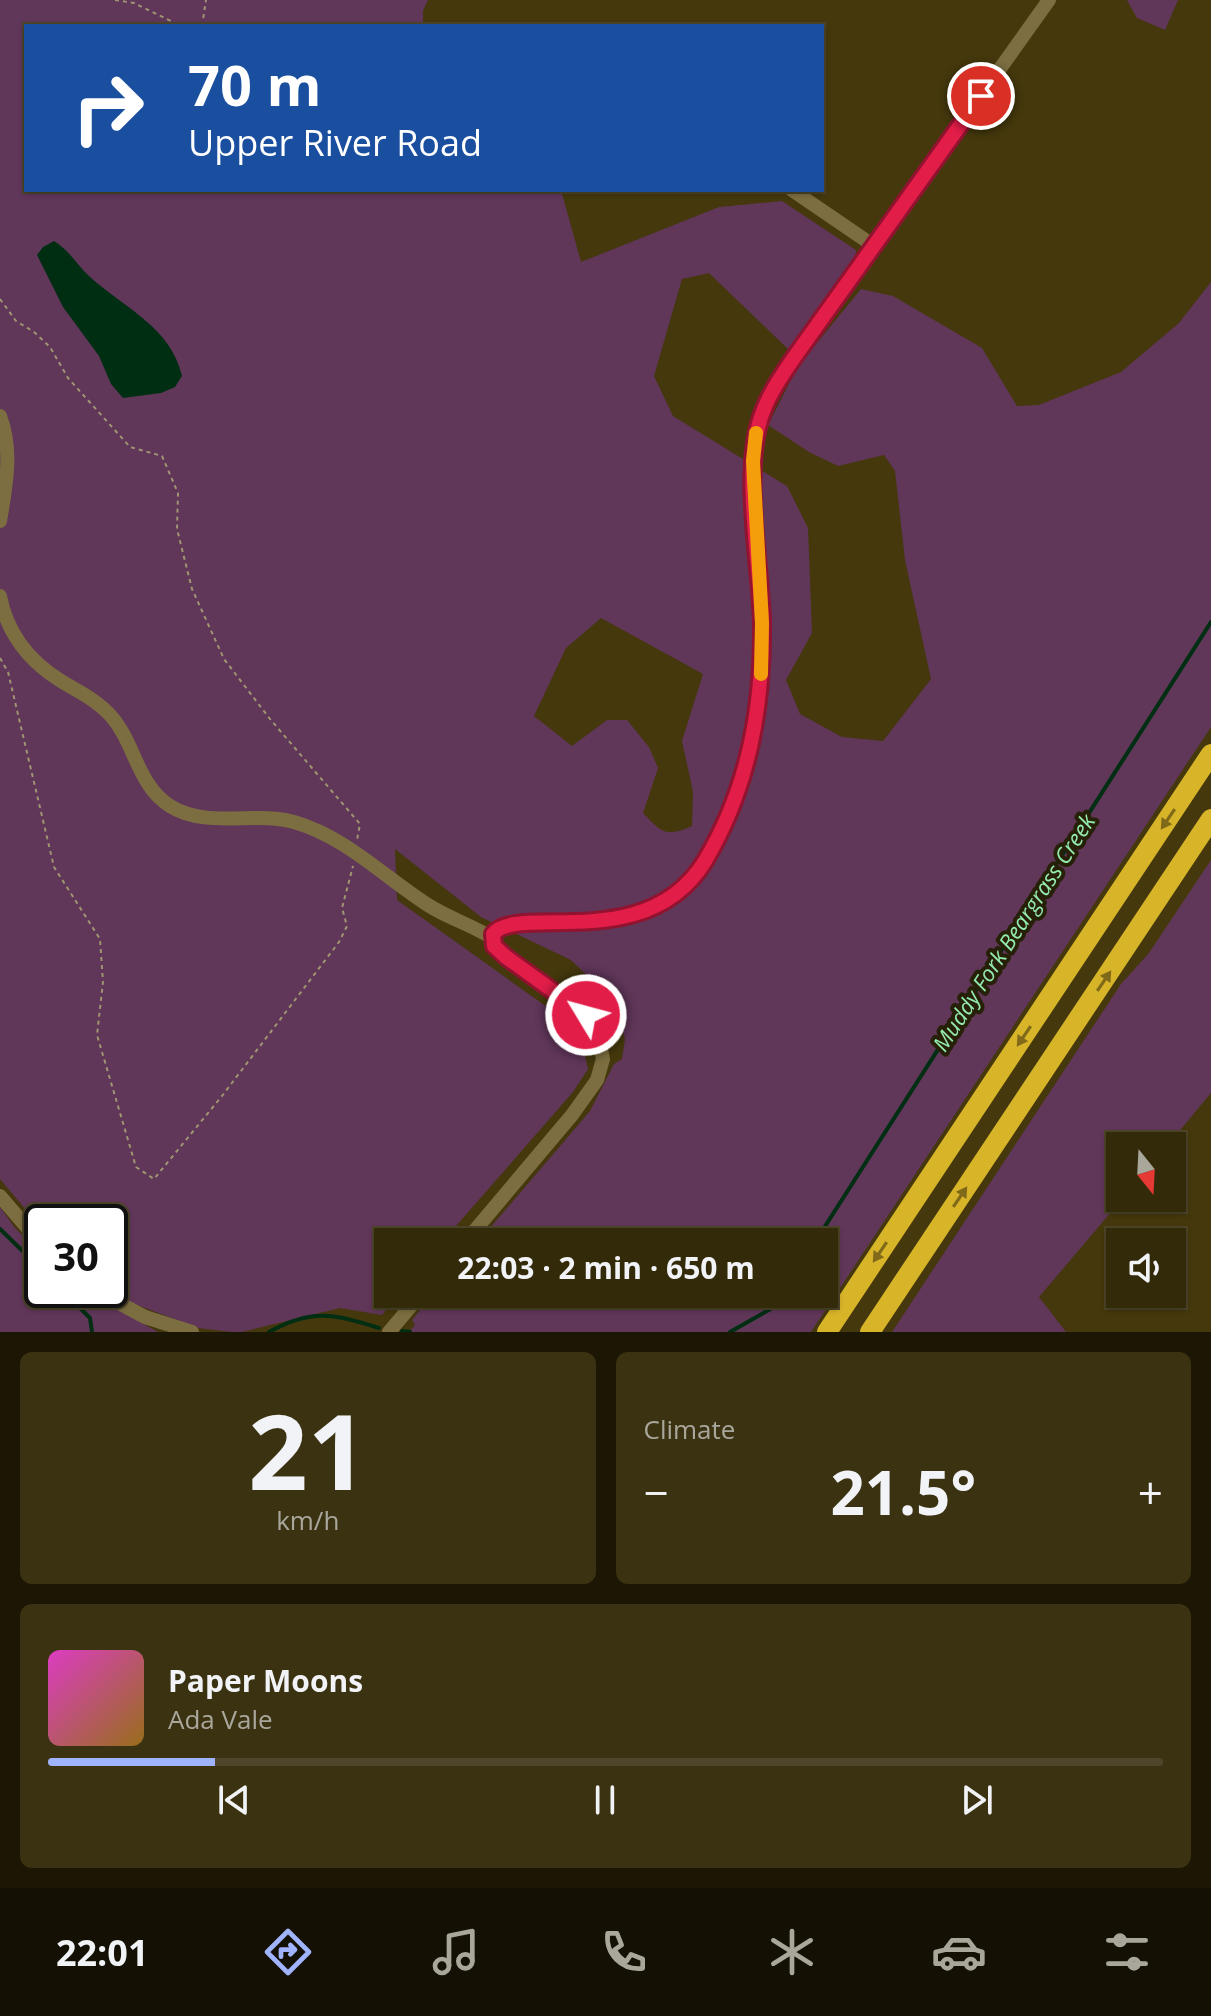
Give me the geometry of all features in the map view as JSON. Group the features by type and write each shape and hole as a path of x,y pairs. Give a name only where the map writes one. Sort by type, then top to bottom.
{"highway":[{"path":"827,1332 1211,754"},
{"path":"870,1332 1211,819"}],"street":[{"path":"477,1228 572,1115 597,1080 603,1059 597,1031 586,1015 506,957 494,946 492,938 496,930 513,924 601,922 633,916 654,908 688,882 704,863 719,836 746,770 761,686 762,623 753,461 760,419 775,385 1048,0"},
{"path":"795,192 874,246"},
{"path":"0,416 8,478 0,521"},
{"path":"0,596 8,623 21,646 42,669 99,704 113,717 142,776 170,806 200,817 278,819 316,830 385,873 427,904 492,938"},
{"path":"0,1196 24,1224"},
{"path":"128,1308 145,1317 192,1332"},
{"path":"389,1332 409,1308"}],"path":[{"path":"115,0 134,3 177,24"},
{"path":"202,24 206,0"},
{"path":"0,299 16,321 50,347 68,378 130,447 162,456 178,493 177,529 192,589 224,659 270,719 360,824 355,852"},
{"path":"0,658 8,672 54,867 100,939 103,982 97,1035 136,1167 154,1179 222,1096 339,942 347,926 342,908 353,866"}],"shaded area":[{"path":"0,0 428,0 423,11 423,24 24,24 24,192 562,192 581,262 719,207 782,201 856,250 855,265 789,350 709,273 682,279 654,376 673,416 787,486 808,528 812,633 786,680 800,714 842,737 883,741 931,679 905,560 895,471 884,455 838,466 809,452 768,425 798,366 861,289 893,296 982,348 1017,406 1039,405 1121,372 1179,323 1211,282 1211,727 838,1291 838,1228 490,1228 590,1111 614,1064 622,1059 625,1039 612,1000 571,960 481,917 395,849 397,900 554,1012 581,1039 588,1069 573,1092 454,1228 374,1228 374,1308 388,1308 382,1315 340,1308 242,1332 198,1328 128,1302 128,1204 24,1204 24,1208 0,1179","holes":["601,618 703,674 682,741 693,792 692,826 676,832 664,831 643,813 658,768 649,747 627,720 607,720 572,746 534,716 566,648"]},
{"path":"1127,0 1178,0 1165,30 1137,18"},
{"path":"54,241 90,277 144,319 168,344 182,376 175,387 161,393 123,398 111,384 99,356 63,307 37,255"},
{"path":"1211,860 1211,1093 1179,1132 1106,1132 1106,1212 1111,1212 1039,1297 1066,1332 892,1332 1121,984 1149,953"},
{"path":"0,1207 24,1237 24,1308 115,1308 158,1332 0,1332"},
{"path":"422,1308 827,1308 811,1332 409,1332 415,1325 412,1320"}],"waterway":[{"name":"Muddy Fork Beargrass Creek","path":"824,1228 1211,622"},
{"name":"Muddy Fork Beargrass Creek","path":"0,1229 24,1252"},
{"name":"Muddy Fork Beargrass Creek","path":"80,1308 90,1318 92,1332"},
{"name":"Muddy Fork Beargrass Creek","path":"730,1332 772,1308"},
{"name":"Muddy Fork Beargrass Creek","path":"269,1332 311,1316 349,1319 379,1328"},
{"name":"Muddy Fork Beargrass Creek","path":"402,1331 410,1332"}],"slow traffic":[{"path":"756,433 753,461 762,623 761,674"}],"route":[{"path":"586,1015 506,957 494,946 493,934 501,927 513,924 574,924 633,916 654,908 679,891 704,863 719,836 746,770 761,686 762,623 753,461 765,405 793,359 981,96"}]}
